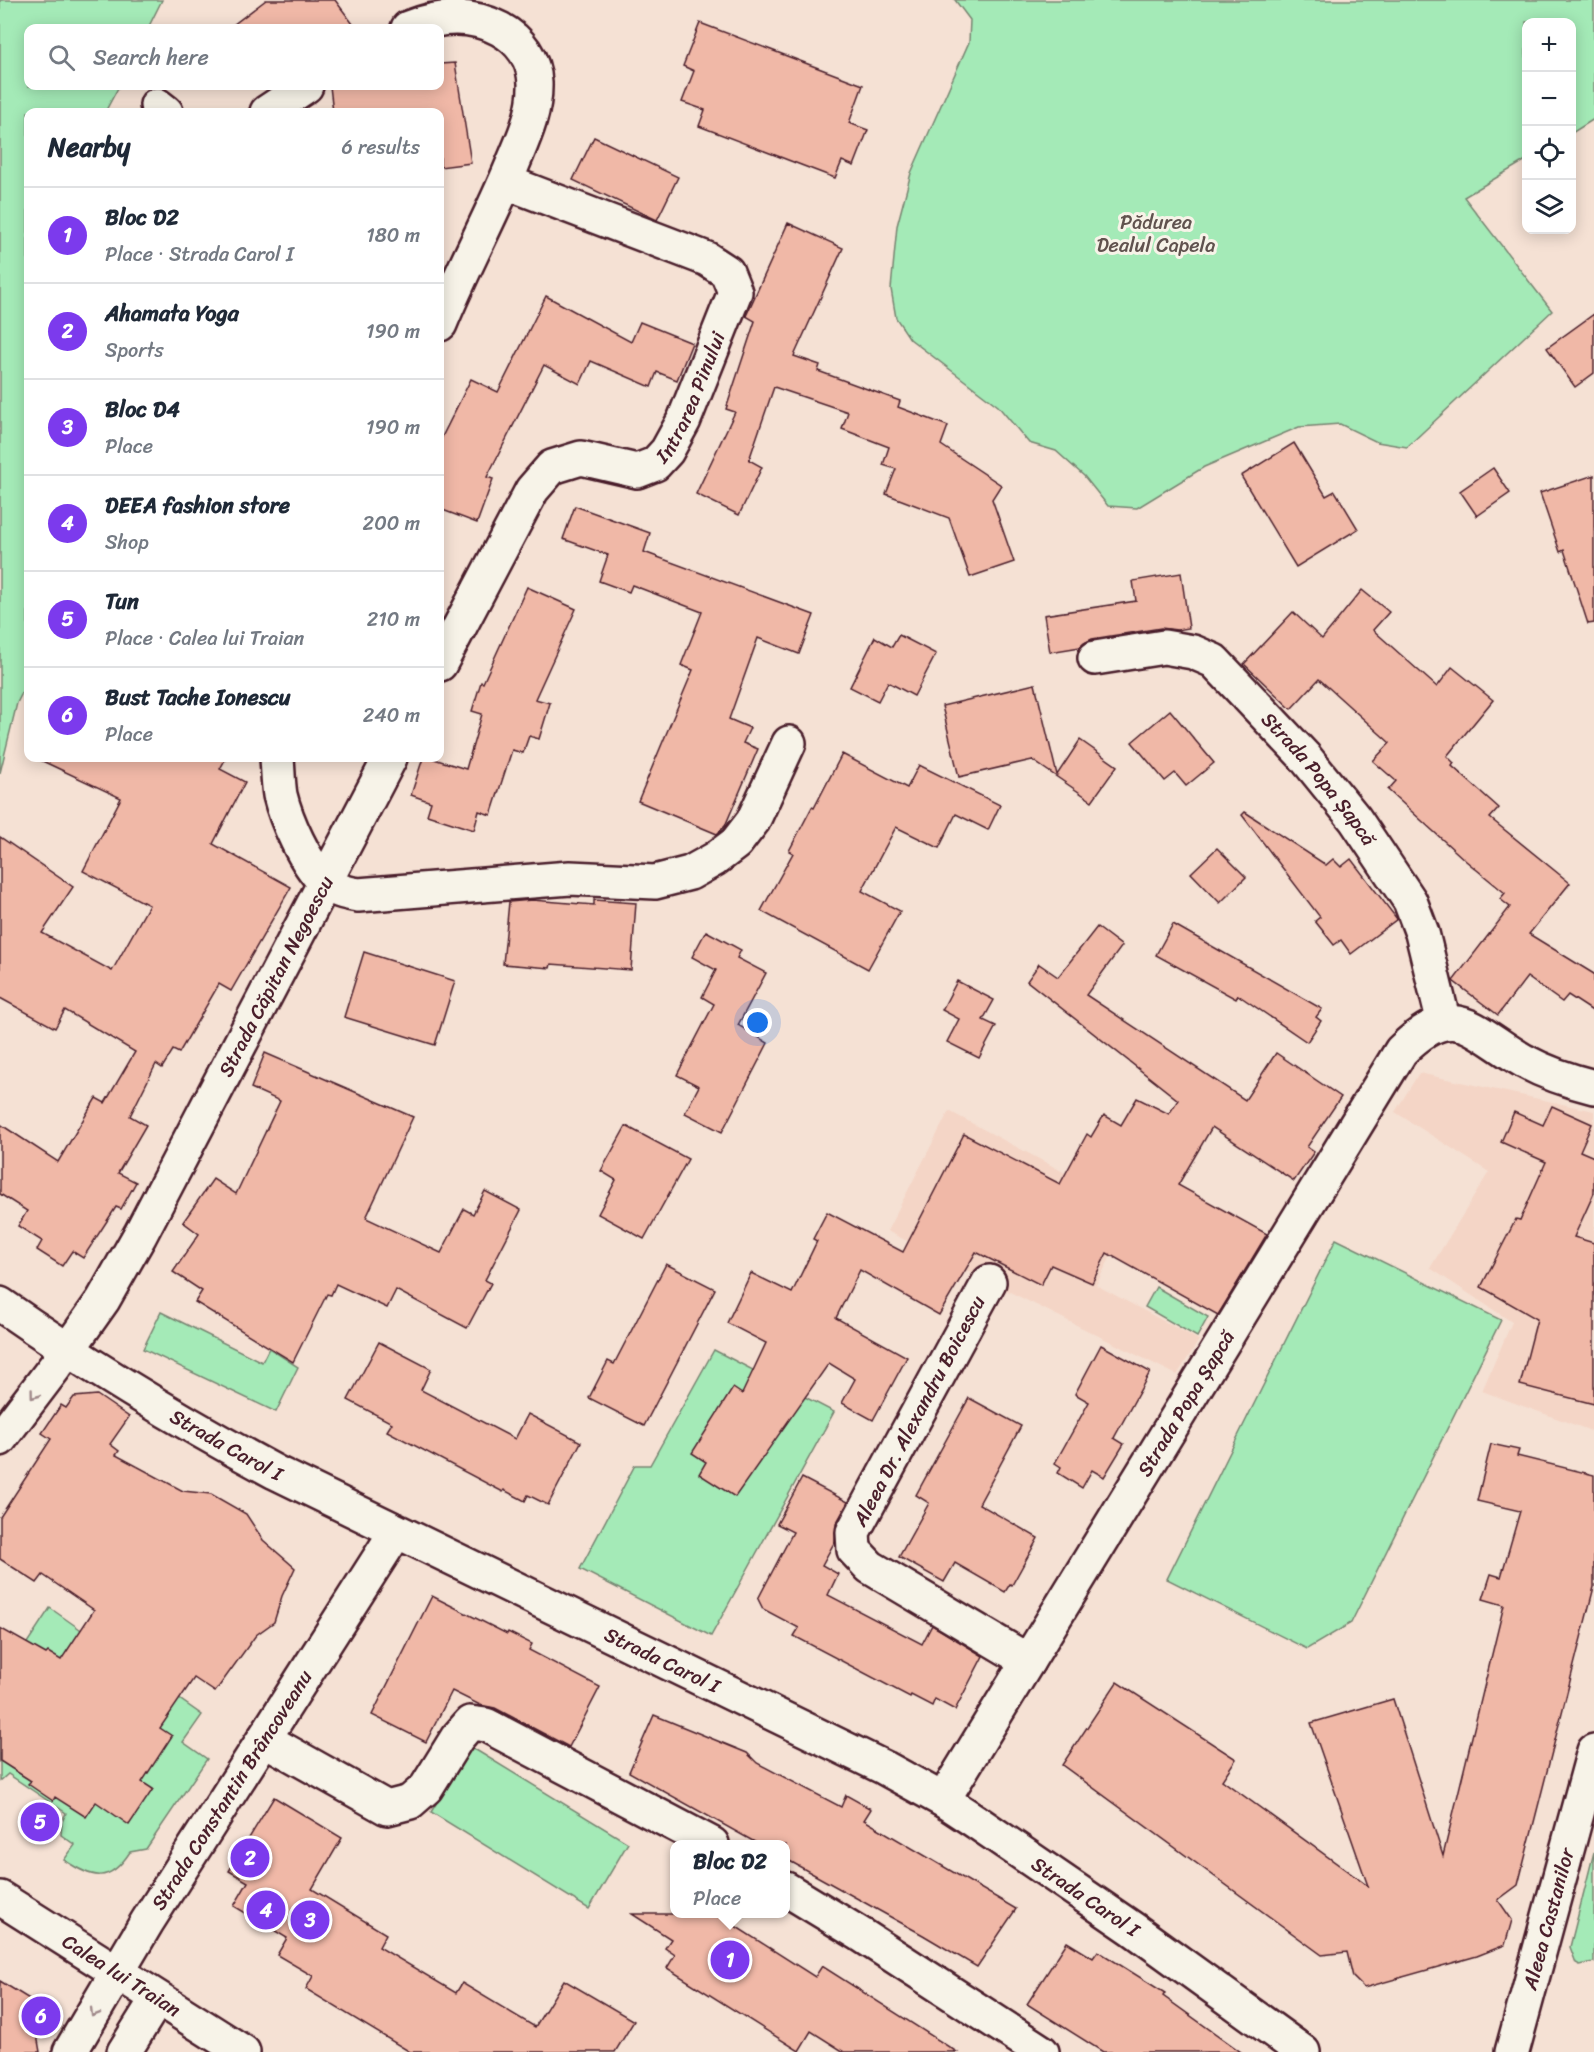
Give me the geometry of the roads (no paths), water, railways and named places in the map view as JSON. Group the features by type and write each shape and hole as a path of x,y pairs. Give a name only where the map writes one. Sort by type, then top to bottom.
{"street":[{"path":"422,24 444,18 468,18 490,24 512,35 527,51 535,82 531,120 506,182 444,315"},
{"path":"273,108 300,90"},
{"name":"Intrarea Pinului","path":"444,656 532,490 552,467 581,458 637,471 655,464 667,451 684,420 735,292 728,272 707,259 506,182"},
{"name":"Strada Popa Șapcă","path":"943,1800 1401,1051 1429,1027 1444,1023 1422,933 1410,901 1341,801 1304,756 1214,661 1193,652 1164,647 1095,658"},
{"name":"Strada Căpitan Negoescu","path":"0,1439 103,1300 140,1235 324,882 340,891 358,896 570,878 655,882 690,873 715,859 736,843 753,821 789,742"},
{"path":"277,762 280,794 291,827 306,857 324,882 388,762"},
{"path":"1444,1023 1457,1022 1473,1026 1526,1062 1551,1074 1594,1087"},
{"name":"Aleea Dr. Alexandru Boicescu","path":"989,1282 853,1532 854,1550 870,1567 1028,1661"},
{"name":"Strada Carol I","path":"0,1304 67,1351 224,1444 396,1532 885,1768 943,1800 1133,1929 1303,2052"},
{"name":"Strada Constantin Brâncoveanu","path":"70,2052 147,1922 396,1532"},
{"path":"264,1739 387,1808 410,1802 426,1788 457,1738 470,1723 486,1725 703,1840"},
{"name":"Aleea Castanilor","path":"1512,2052 1594,1751"},
{"path":"790,1891 1042,2052"},
{"name":"Calea lui Traian","path":"0,1898 243,2052"},
{"path":"124,2052 157,1999"}],"place":[{"name":"Tun","path":"40,1822"},
{"name":"Ahamata Yoga","path":"250,1858"},
{"name":"DEEA fashion store","path":"266,1910"},
{"name":"Bloc D4","path":"310,1920"},
{"name":"Bloc D2","path":"730,1960"},
{"name":"Bust Tache Ionescu","path":"41,2016"}],"park label":[{"name":"Pădurea Dealul Capela","path":"1156,234"}]}
